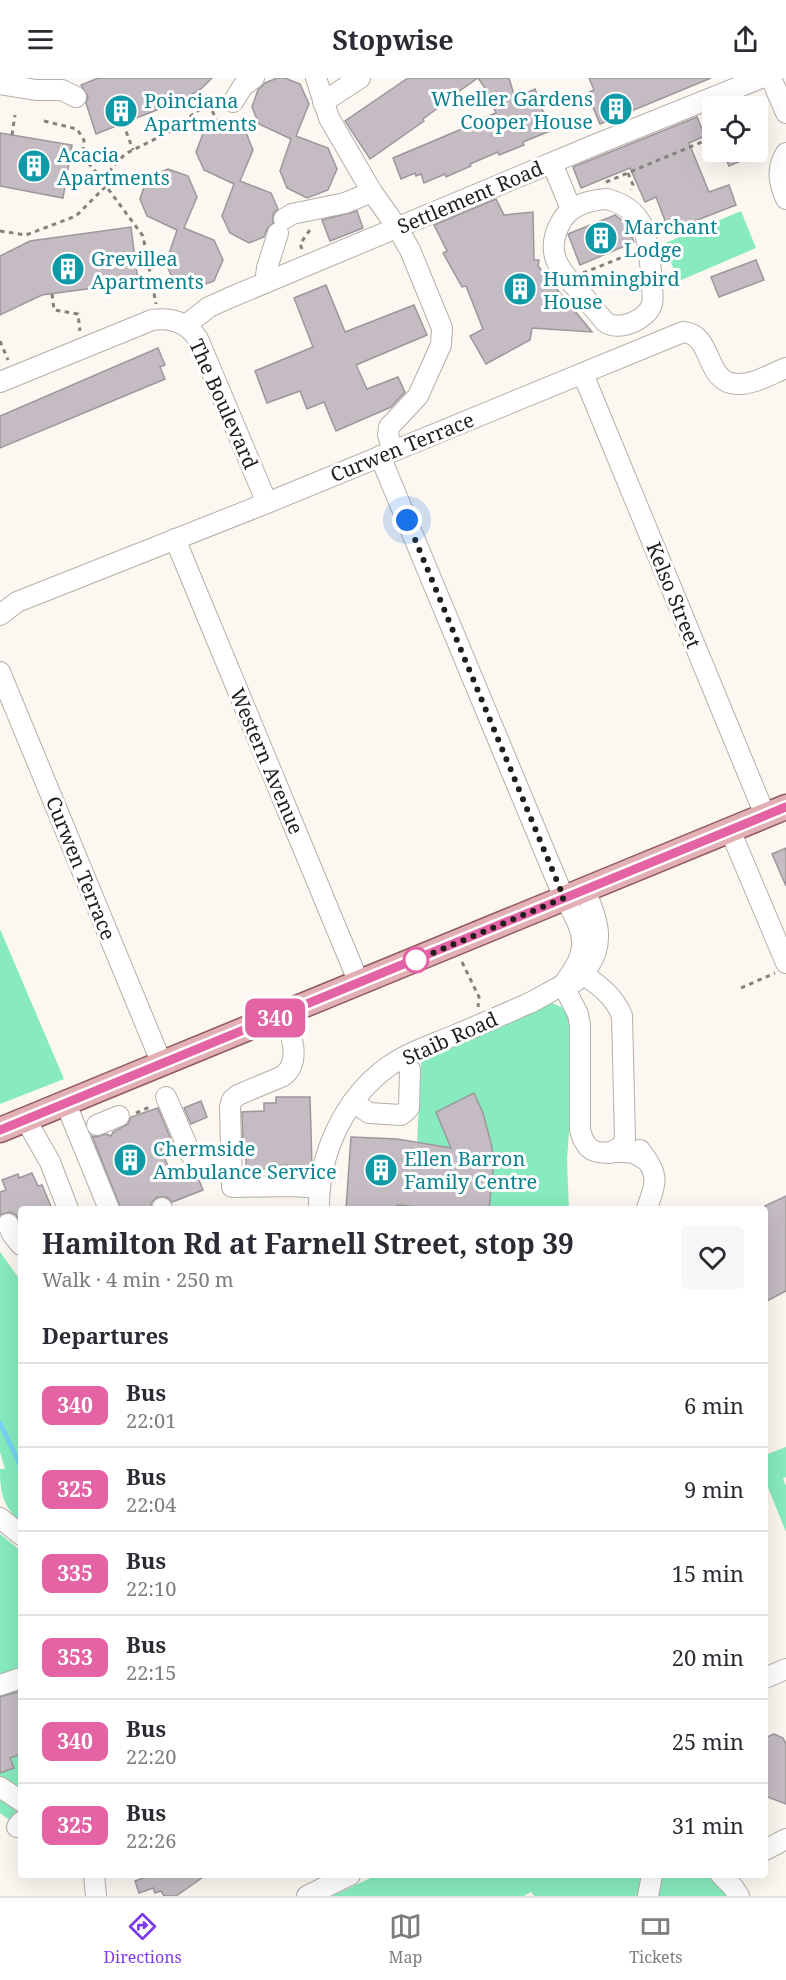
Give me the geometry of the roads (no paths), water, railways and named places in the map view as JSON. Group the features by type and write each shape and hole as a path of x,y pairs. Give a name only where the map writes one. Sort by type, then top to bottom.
{"main road":[{"path":"0,1131 776,811"}],"street":[{"path":"227,98 254,78"},
{"path":"316,78 329,118 372,192 397,227 421,274 442,328 442,338 432,368 418,396 389,427 387,453"},
{"path":"323,102 360,78"},
{"name":"Settlement Road","path":"186,325 209,307 397,227 761,78"},
{"path":"771,78 786,113"},
{"path":"0,84 24,83 62,90 76,97"},
{"path":"786,153 780,166 779,178 786,199"},
{"path":"552,163 571,209"},
{"path":"265,283 267,268 281,226 292,214 357,200 372,192"},
{"path":"607,199 623,204 640,219 648,246 652,300 648,312 634,321 618,326 609,325 568,280 556,262 553,244 560,225 571,209 607,199"},
{"name":"The Boulevard","path":"7,379 144,323 159,319 174,320 186,325 201,345 267,503"},
{"path":"634,321 645,348"},
{"name":"Curwen Terrace","path":"0,615 17,602 267,503 683,332 691,333 700,339 712,368 723,380 738,385 786,368"},
{"name":"Kelso Street","path":"583,374 776,811"},
{"name":"Staib Road","path":"319,1206 320,1188 327,1154 336,1131 353,1101 373,1079 403,1058 543,998 591,962 596,951 599,933 596,916 575,894 387,453"},
{"name":"Western Avenue","path":"175,539 359,983"},
{"name":"Curwen Terrace","path":"0,672 162,1064"},
{"path":"730,830 782,968"},
{"path":"578,971 612,998 622,1016 625,1139 621,1147 609,1153"},
{"path":"563,985 575,1005 580,1026 580,1130 583,1142 589,1149 598,1153 634,1153 646,1160"},
{"path":"284,1015 291,1032 293,1047 292,1066 289,1072 237,1095 232,1100 230,1107 232,1187 320,1188"},
{"path":"353,1101 369,1113 401,1115 405,1112 409,1108 410,1070 403,1058"},
{"path":"161,1101 190,1155 200,1161 231,1159"},
{"path":"66,1104 108,1206"},
{"path":"98,1125 124,1115"},
{"path":"26,1120 50,1162 67,1206"},
{"path":"625,1124 652,1168 655,1179 648,1206"},
{"path":"8,1224 18,1241"},
{"path":"2,1517 18,1532"},
{"path":"768,1677 786,1669"},
{"path":"0,1787 18,1799"},
{"path":"94,1878 96,1896"},
{"path":"307,1896 344,1878"},
{"path":"648,1896 651,1878"},
{"path":"725,1878 739,1896"}],"waterway":[{"path":"0,1423 18,1461"}],"place":[{"name":"Wheller Gardens Cooper House","path":"616,109"},
{"name":"Poinciana Apartments","path":"121,111"},
{"name":"Acacia Apartments","path":"34,166"},
{"name":"Marchant Lodge","path":"601,238"},
{"name":"Grevillea Apartments","path":"68,269"},
{"name":"Hummingbird House","path":"520,289"},
{"name":"Chermside Ambulance Service","path":"130,1160"},
{"name":"Ellen Barron Family Centre","path":"381,1170"}]}
